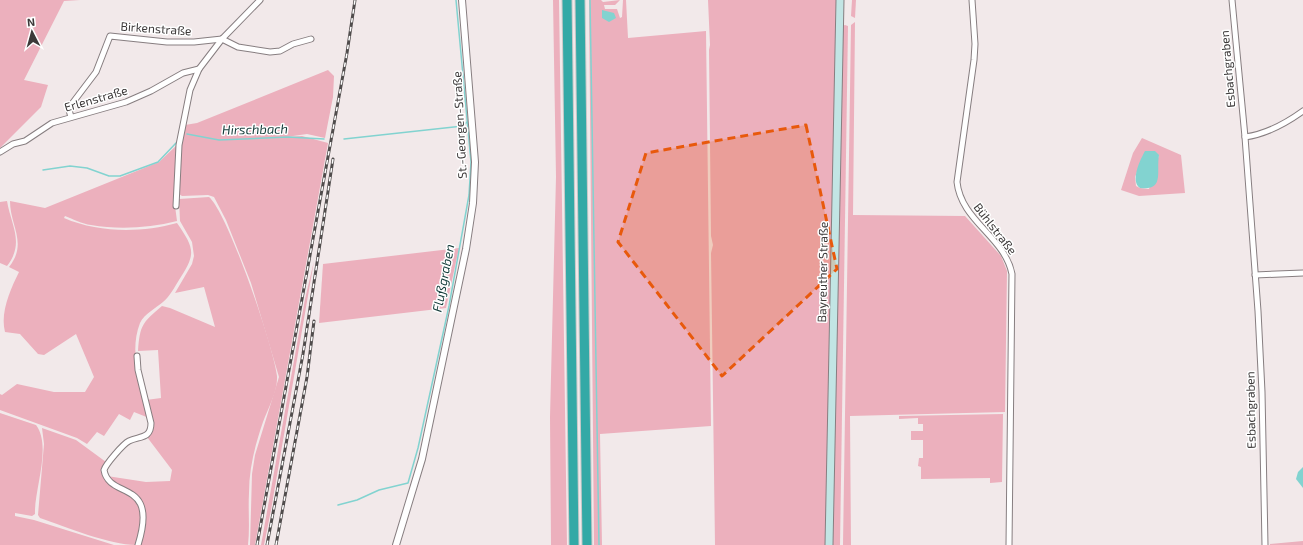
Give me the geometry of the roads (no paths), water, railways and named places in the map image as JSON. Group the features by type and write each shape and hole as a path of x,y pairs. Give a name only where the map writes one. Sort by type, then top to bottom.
{"highway":[{"path":"567,0 574,545"},
{"path":"580,0 587,545"}],"main road":[{"name":"Bayreuther Straße","path":"829,545 840,0"}],"street":[{"path":"176,206 178,145 190,90 199,69 222,39 260,0"},
{"name":"St.-Georgen-Straße","path":"396,545 422,459 466,246 473,202 475,162 462,0"},
{"name":"Bühlstraße","path":"972,0 975,44 974,60 957,182 959,196 966,209 1004,253 1012,274 1008,545"},
{"name":"Esbachgraben","path":"1232,0 1245,137 1255,275 1262,392 1265,545"},
{"name":"Birkenstraße","path":"70,117 69,107 96,72 110,36 167,42 194,42 222,39"},
{"path":"222,39 238,47 270,52 280,51 293,44 311,39"},
{"name":"Erlenstraße","path":"0,152 13,144 25,141 52,123 132,100 162,86 183,72 199,69"},
{"path":"1245,137 1256,135 1279,126 1303,111"},
{"path":"1255,275 1303,272"},
{"path":"137,356 138,370 151,423 150,430 144,438 127,442 108,462 104,470 109,480 130,492 141,504 144,523 138,545"}],"water":[{"path":"602,10 614,13 616,18 609,22 602,18"},
{"path":"1145,151 1155,151 1159,155 1158,179 1153,186 1148,188 1140,188 1137,185 1136,176"},
{"path":"1303,467 1303,488 1296,479 1298,472"}],"waterway":[{"name":"Flußgraben","path":"338,505 357,500 379,490 408,483 418,448 449,306 469,195 471,162 456,0"},
{"path":"590,0 599,545"},
{"name":"Hirschbach","path":"344,139 463,126 467,122"},
{"name":"Hirschbach","path":"187,134 219,140 288,137 324,139"},
{"name":"Hirschbach","path":"43,170 70,166 87,168 109,176 120,176 158,162 176,143"}],"railway":[{"path":"257,545 347,53 355,0"},
{"path":"267,545 303,354 333,159"},
{"path":"276,545 307,377 314,321"}]}
